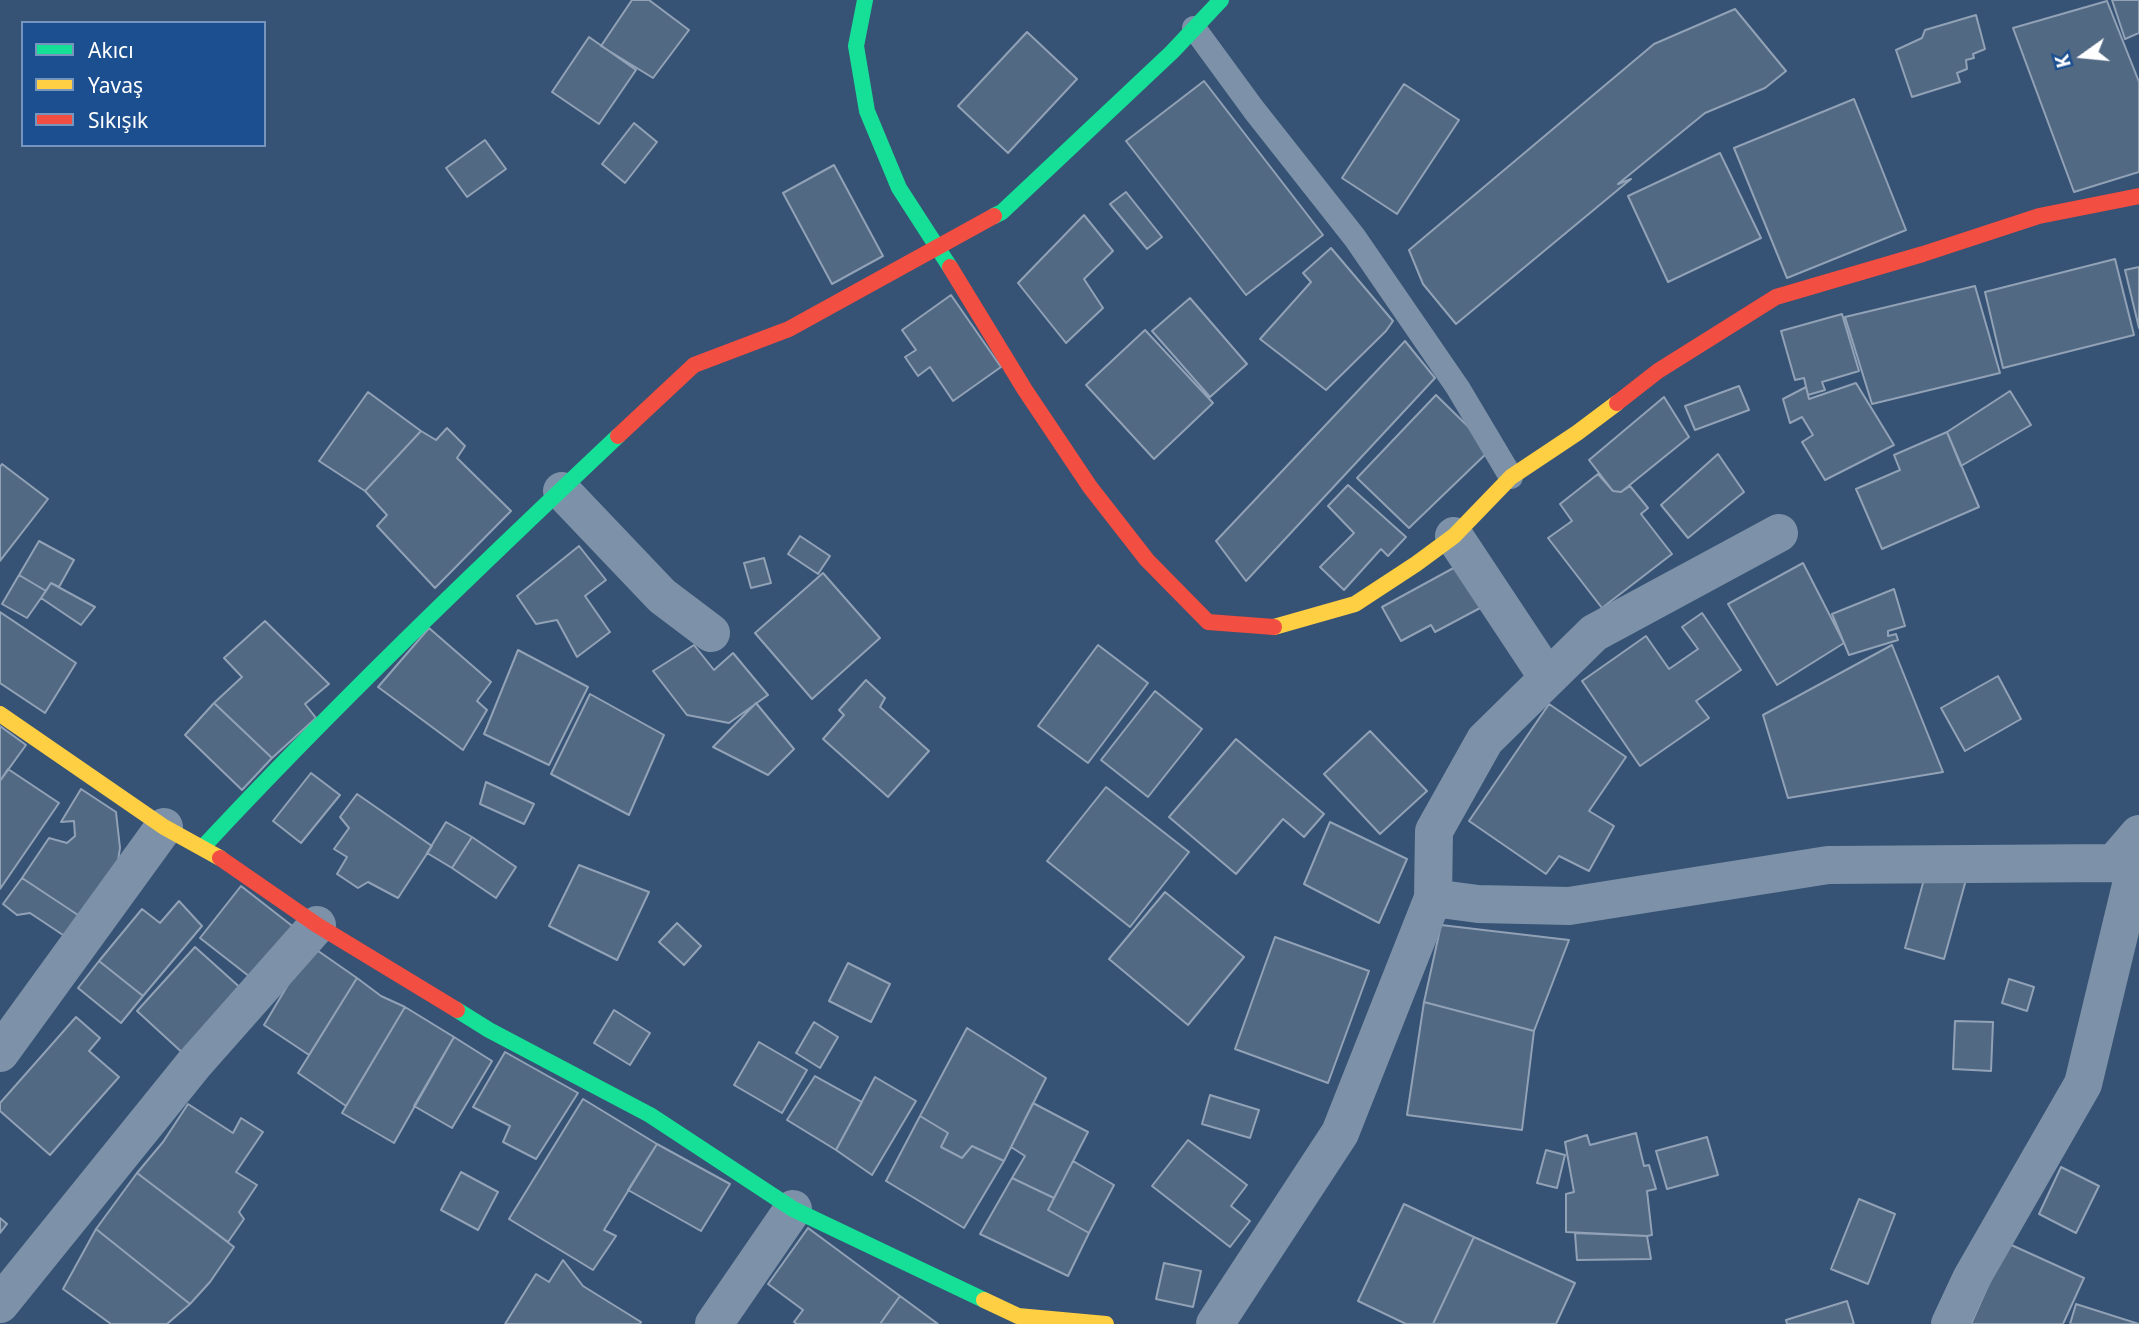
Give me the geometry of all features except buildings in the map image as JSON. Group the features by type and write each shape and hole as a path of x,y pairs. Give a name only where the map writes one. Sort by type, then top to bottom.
{"street":[{"path":"865,0 856,46 867,111 899,188 1090,487 1147,560 1208,622 1272,628 1354,604 1454,536 1511,477 1577,433 1658,371 1776,297 1923,254 2039,216 2139,196"},
{"path":"203,847 290,753 409,633 694,365 789,329 1002,212 1221,0"},
{"path":"562,491 662,596 711,633"},
{"path":"1214,1324 1340,1133 1433,898 1434,831 1485,740 1594,633 1779,533"},
{"path":"1454,536 1548,678"},
{"path":"0,714 164,827 203,847 317,925 489,1030 650,1115 793,1209 1018,1316 1106,1324"},
{"path":"0,1053 164,827"},
{"path":"1433,898 1478,904 1569,906 1828,865 2114,863 2139,834"},
{"path":"1950,1324 1971,1279 2083,1084 2139,852"},
{"path":"0,1304 194,1064 317,925"},
{"path":"714,1324 793,1209"}],"lane":[{"path":"1194,29 1355,238 1458,388 1511,477"}],"traffic: fast":[{"path":"865,0 856,46 867,111 899,188 950,267"},
{"path":"994,216 1002,212 1172,52 1221,0"},
{"path":"203,847 407,638 618,436"},
{"path":"457,1010 489,1030 650,1115 793,1209 984,1300"}],"traffic: slow":[{"path":"1274,627 1355,604 1454,536 1511,477 1617,403"},
{"path":"0,714 164,827 220,858"},
{"path":"984,1300 1018,1316 1106,1324"}],"traffic: jam":[{"path":"1617,403 1658,371 1776,297 1923,254 2039,216 2139,196"},
{"path":"618,436 694,365 789,329 994,216"},
{"path":"950,267 1025,390 1090,487 1147,560 1208,622 1274,627"},
{"path":"220,858 317,925 457,1010"}]}
